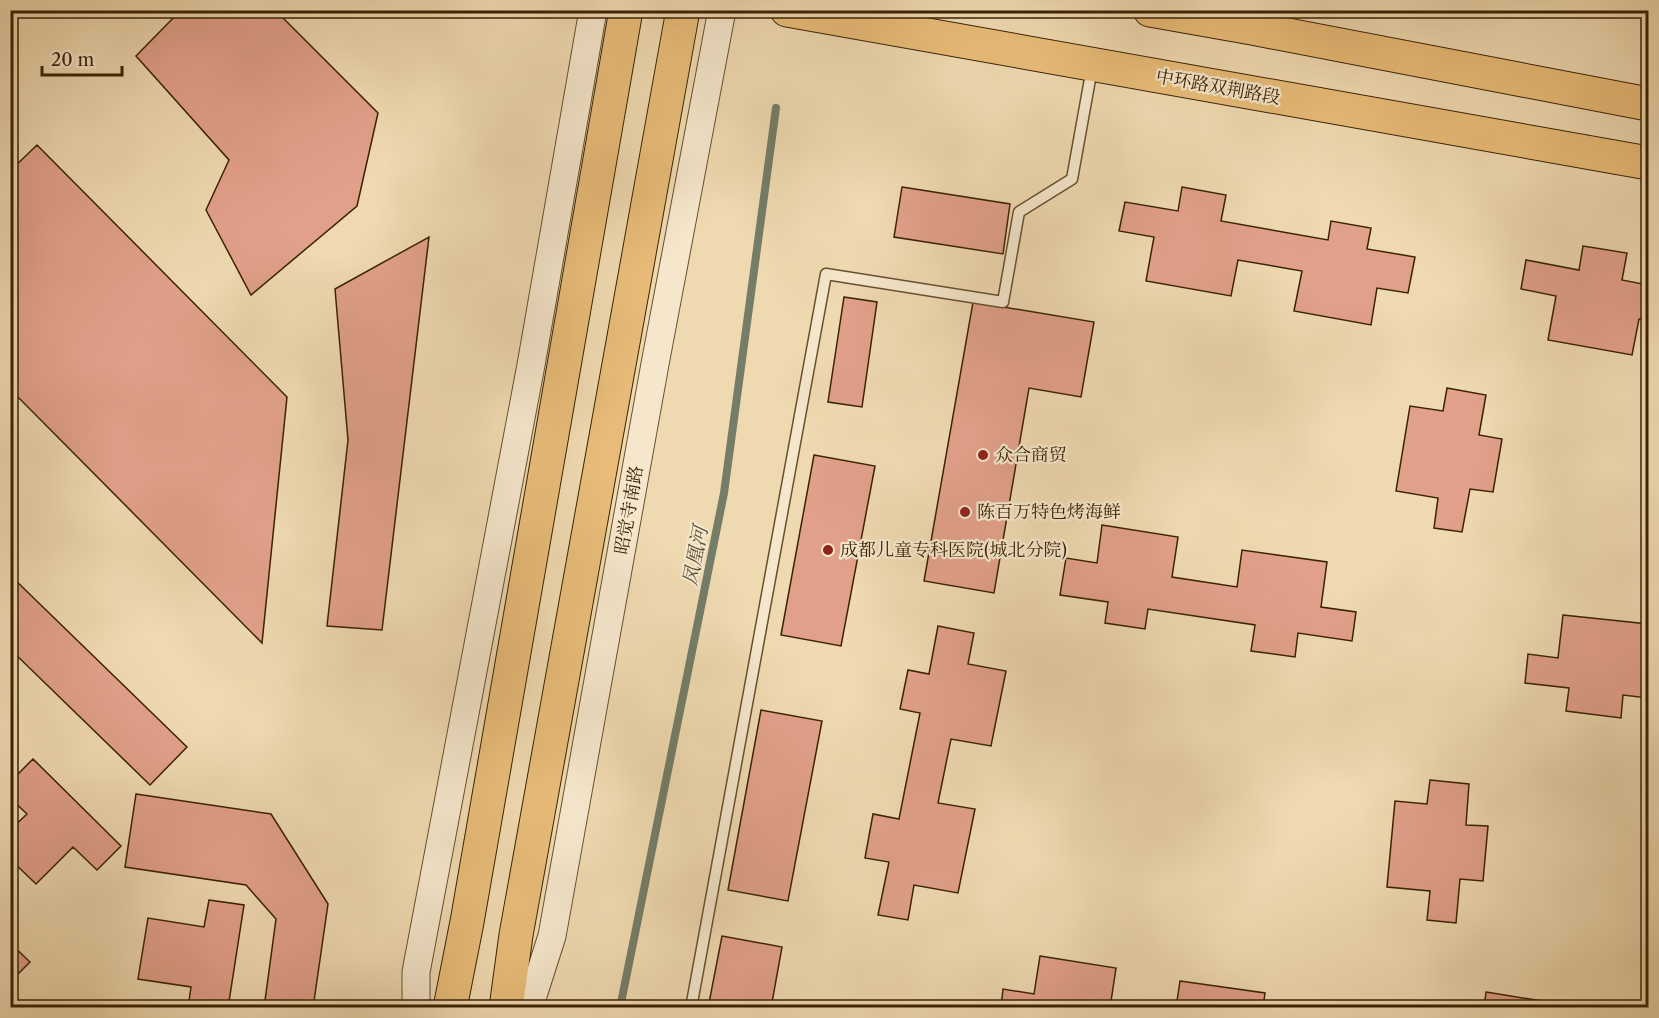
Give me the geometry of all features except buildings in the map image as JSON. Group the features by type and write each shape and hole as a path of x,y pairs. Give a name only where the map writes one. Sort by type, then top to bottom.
{"main road":[{"path":"450,1008 467,922 626,10"},
{"name":"昭觉寺南路","path":"506,1008 516,935 683,10"},
{"name":"中环路双荆路段","path":"787,10 1648,163"},
{"path":"1150,10 1252,24 1648,104"}],"street":[{"path":"416,1008 416,972 531,365 593,10"},
{"name":"昭觉寺南路","path":"529,1008 552,936 655,364 722,10"}],"lane":[{"path":"691,1008 826,274 1003,302 1019,213 1072,179 1093,64"}],"waterway":[{"name":"凤凰河","path":"620,1008 724,493 776,108"}],"place":[{"name":"众合商贸","path":"983,455"},
{"name":"陈百万特色烤海鲜","path":"965,512"},
{"name":"成都儿童专科医院(城北分院)","path":"828,550"}]}
